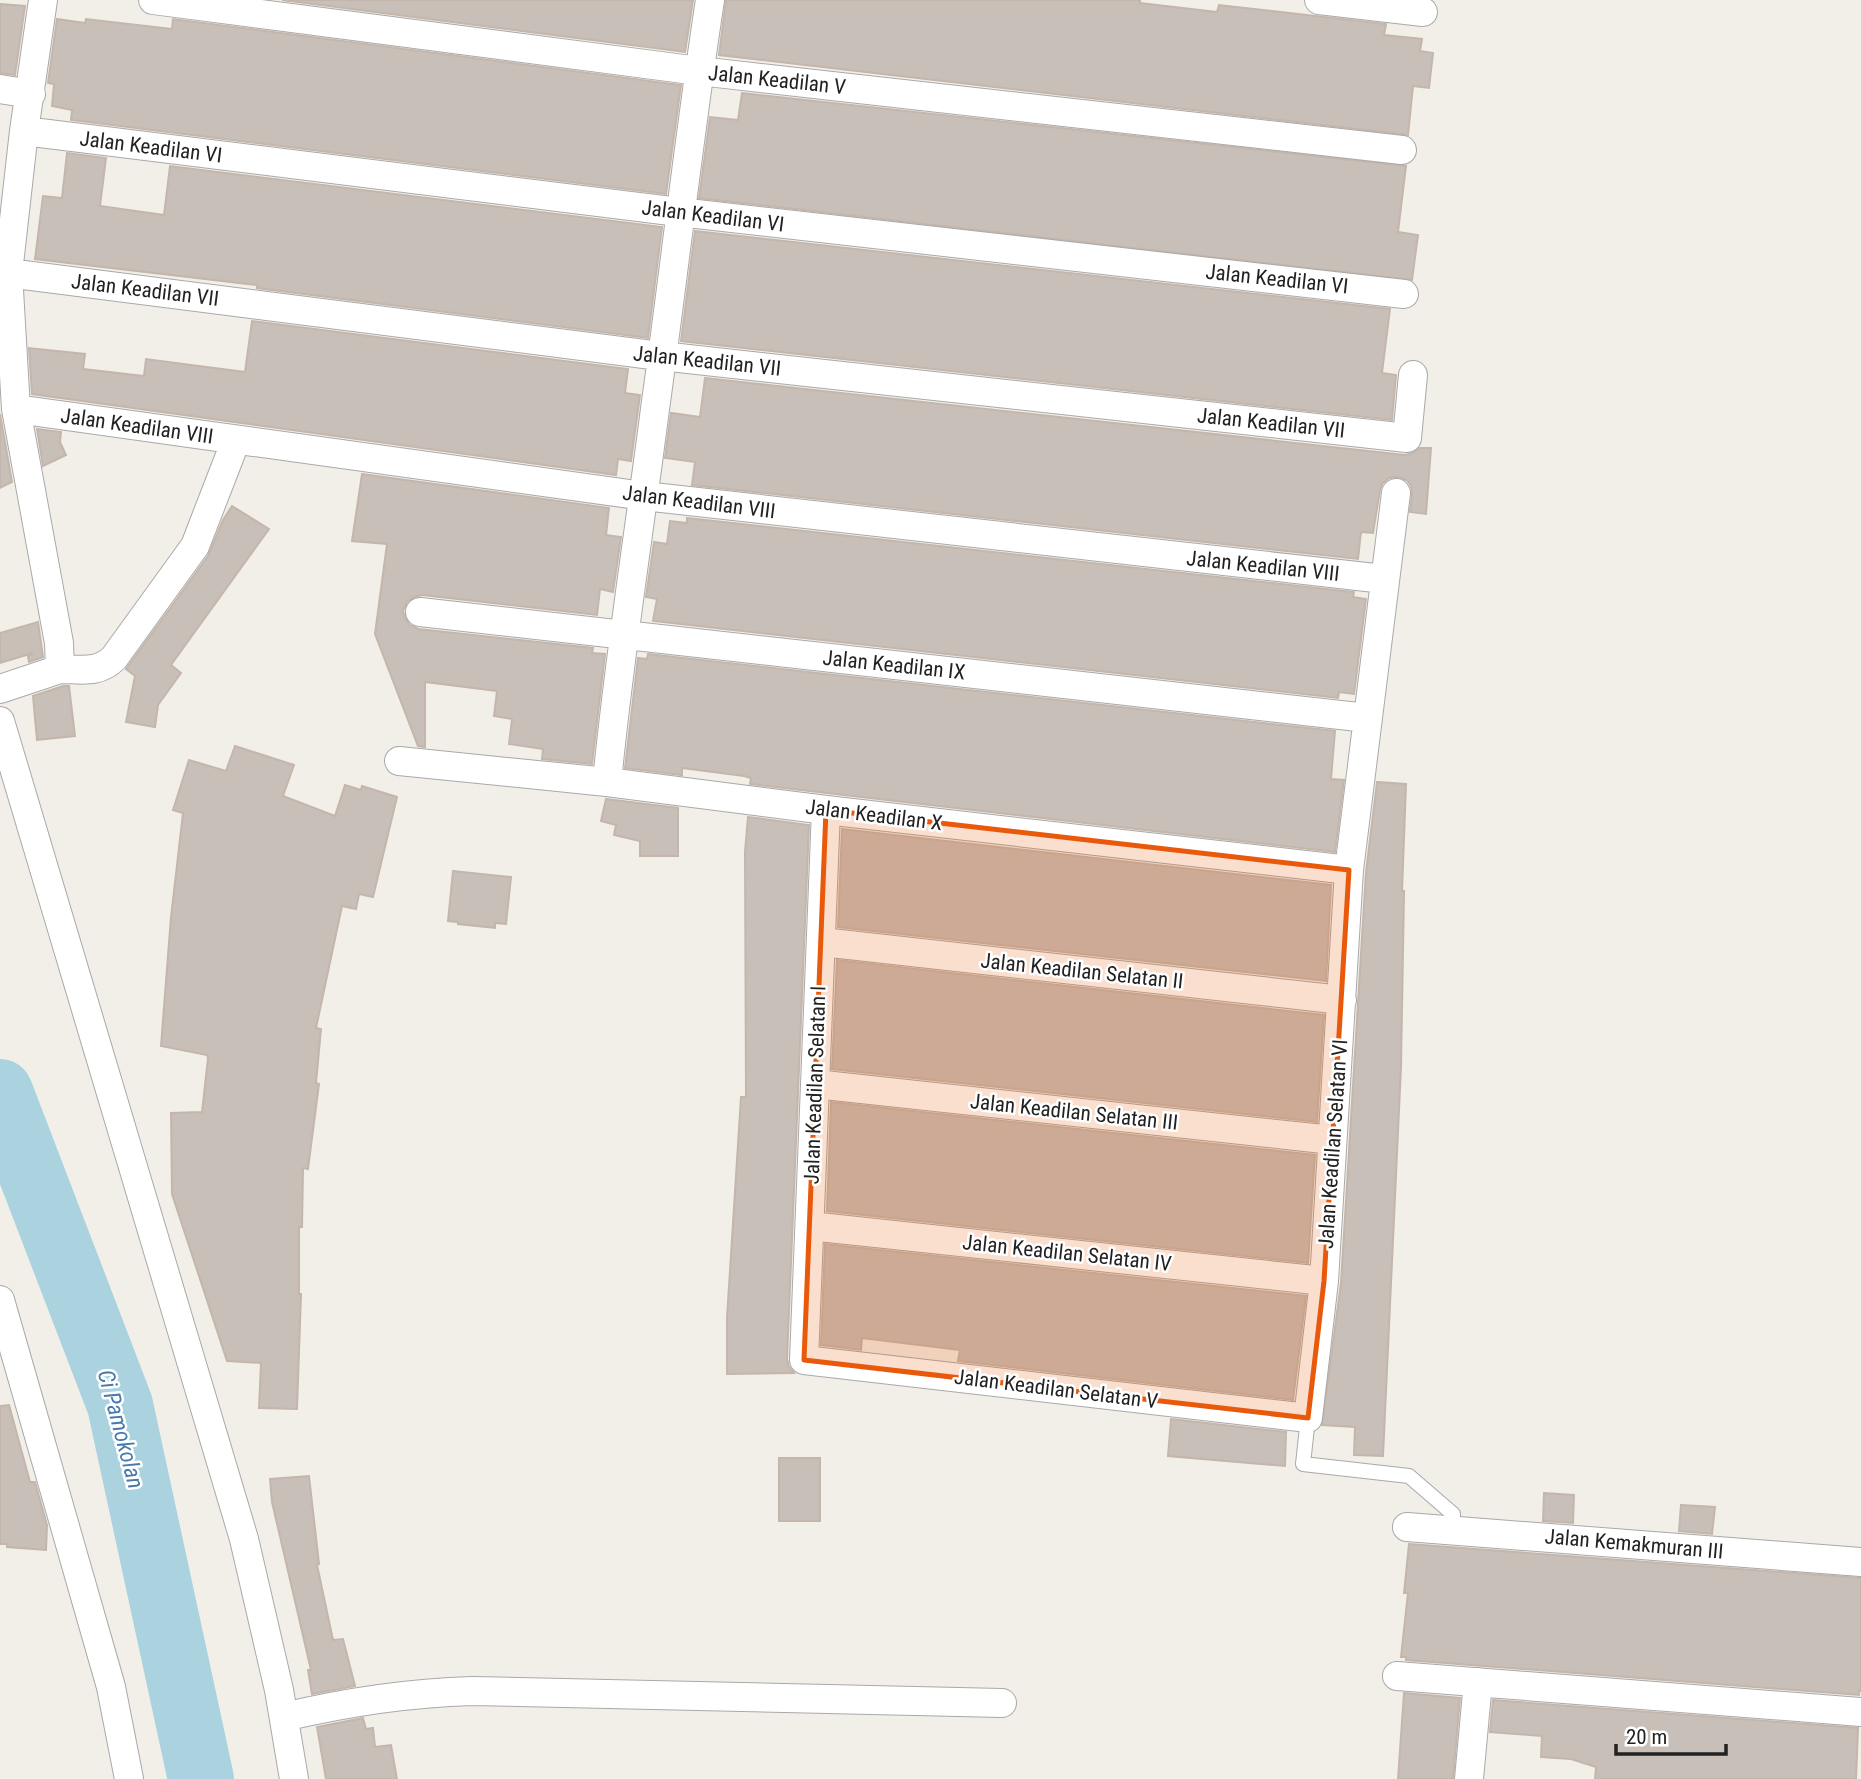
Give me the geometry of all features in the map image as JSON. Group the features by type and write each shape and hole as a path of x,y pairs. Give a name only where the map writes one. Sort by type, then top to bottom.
{"street":[{"path":"43,0 24,131 8,273 16,409 59,643 60,669"},
{"name":"Jalan Keadilan V","path":"153,0 699,71 1402,150"},
{"path":"607,782 623,635 710,0"},
{"path":"1319,0 1423,12"},
{"path":"0,89 31,94"},
{"name":"Jalan Keadilan VI","path":"24,131 679,212 1404,293"},
{"name":"Jalan Keadilan VII","path":"8,273 663,356 1407,438 1413,375"},
{"name":"Jalan Keadilan VIII","path":"16,409 644,496 1384,579"},
{"path":"0,689 60,669 91,670 105,667 114,658 195,545 236,440"},
{"name":"Jalan Keadilan Selatan VI","path":"1308,1418 1324,1281 1349,870 1396,494"},
{"name":"Jalan Keadilan IX","path":"420,611 1367,718"},
{"path":"0,721 244,1539 284,1717 294,1779"},
{"name":"Jalan Keadilan X","path":"399,761 607,782 1349,870"},
{"name":"Jalan Keadilan Selatan I","path":"804,1360 826,810"},
{"name":"Jalan Keadilan Selatan II","path":"822,942 1342,1000"},
{"name":"Jalan Keadilan Selatan III","path":"815,1084 1332,1140"},
{"name":"Jalan Keadilan Selatan IV","path":"810,1226 1324,1281"},
{"path":"0,1300 111,1687 129,1779"},
{"name":"Jalan Keadilan Selatan V","path":"804,1360 1308,1418"},
{"name":"Jalan Kemakmuran III","path":"1407,1527 1861,1562"},
{"path":"1397,1676 1861,1712"},
{"path":"1469,1779 1478,1682"},
{"path":"284,1717 339,1704 472,1691 1002,1703"}],"lane":[{"path":"1308,1418 1303,1464 1409,1476 1453,1514 1453,1530"}],"highlighted area":[{"path":"826,810 1349,870 1324,1281 1308,1418 804,1360"}],"building":[{"path":"282,0 693,0 685,52"},
{"path":"726,0 1140,0 1140,3 1217,12 1219,5 1386,24 1384,35 1422,39 1420,51 1433,53 1429,88 1413,86 1408,135 719,55"},
{"path":"0,4 25,6 15,75 0,73"},
{"path":"57,19 85,23 86,19 172,29 173,19 681,85 666,194 71,120 72,110 52,106 54,84 48,83"},
{"path":"742,93 1406,166 1398,232 1418,235 1412,280 699,198 710,117 738,120"},
{"path":"67,153 106,158 100,206 164,215 170,166 662,227 648,338 257,288 257,285 35,259 43,196 62,198"},
{"path":"695,231 1390,309 1382,373 1396,375 1392,420 681,341"},
{"path":"252,321 628,369 625,393 640,395 631,461 618,459 616,475 32,394 29,348 85,354 83,369 144,376 146,359 245,372"},
{"path":"705,378 1405,455 1420,448 1431,448 1426,514 1410,512 1412,494 1407,480 1389,478 1380,490 1373,533 1361,532 1358,559 692,485 695,462 665,458 671,413 700,417"},
{"path":"0,414 12,482 0,488"},
{"path":"37,429 61,432 60,442 66,455 43,466"},
{"path":"362,474 609,508 606,535 621,537 613,592 600,589 597,615 422,595 407,602 403,611 410,625 418,629 593,648 592,653 605,654 592,764 542,759 543,749 509,744 512,719 494,716 497,691 425,682 425,747 418,746 375,634 387,544 352,541"},
{"path":"232,506 269,529 171,665 181,673 158,705 155,727 126,722 135,676 126,669 208,556"},
{"path":"687,518 1354,592 1353,597 1366,599 1354,694 1339,692 1338,698 653,621 657,599 646,597 654,542 667,544 670,521 687,523"},
{"path":"38,622 43,657 29,662 28,657 33,653 0,663 0,633"},
{"path":"648,654 1335,731 1331,779 1344,780 1335,852 750,784 751,778 744,776 682,768 682,775 625,768 638,658 647,659"},
{"path":"69,686 75,736 37,740 33,696"},
{"path":"235,746 294,765 283,796 335,816 345,785 361,790 362,786 397,797 373,897 359,894 356,909 342,906 316,1028 321,1029 316,1083 319,1084 308,1169 303,1168 302,1227 299,1227 301,1294 297,1409 259,1408 261,1363 227,1361 172,1194 171,1113 202,1112 208,1058 207,1055 161,1046 171,917 183,813 173,810 189,760 226,771"},
{"path":"1377,782 1406,784 1402,891 1401,1067 1383,1456 1354,1455 1355,1427 1322,1425 1341,1283 1366,872"},
{"path":"606,799 678,808 678,856 640,856 640,841 614,835 616,825 601,821"},
{"path":"748,817 809,825 787,1359 794,1373 727,1374 727,1318 741,1097 746,1097 745,852"},
{"path":"842,829 1331,885 1326,981 838,927"},
{"path":"453,871 511,877 506,924 495,923 495,928 448,921"},
{"path":"837,960 1324,1015 1317,1122 832,1069"},
{"path":"831,1102 1315,1155 1308,1263 827,1211"},
{"path":"825,1244 1306,1296 1293,1400 958,1361 960,1350 862,1338 861,1350 821,1345"},
{"path":"9,1405 30,1482 35,1482 47,1525 46,1550 0,1544 0,1406"},
{"path":"1171,1419 1286,1432 1285,1466 1168,1456"},
{"path":"779,1458 820,1458 820,1521 779,1521"},
{"path":"309,1476 317,1565 333,1640 343,1639 355,1686 312,1694 308,1670 311,1670 272,1502 270,1479"},
{"path":"1544,1493 1574,1495 1573,1523 1543,1521"},
{"path":"1681,1505 1715,1507 1712,1534 1679,1531"},
{"path":"1409,1544 1861,1578 1861,1691 1859,1690 1859,1695 1406,1660 1406,1657 1401,1657 1408,1593 1404,1593"},
{"path":"1404,1693 1460,1698 1453,1779 1398,1779"},
{"path":"1493,1700 1858,1728 1856,1779 1595,1779 1596,1767 1571,1759 1541,1757 1542,1736 1490,1732"},
{"path":"363,1718 366,1729 373,1728 375,1747 391,1745 397,1779 326,1779 317,1727"}],"waterway":[{"name":"Ci Pamokolan","path":"0,1092 120,1405 201,1779"}]}
